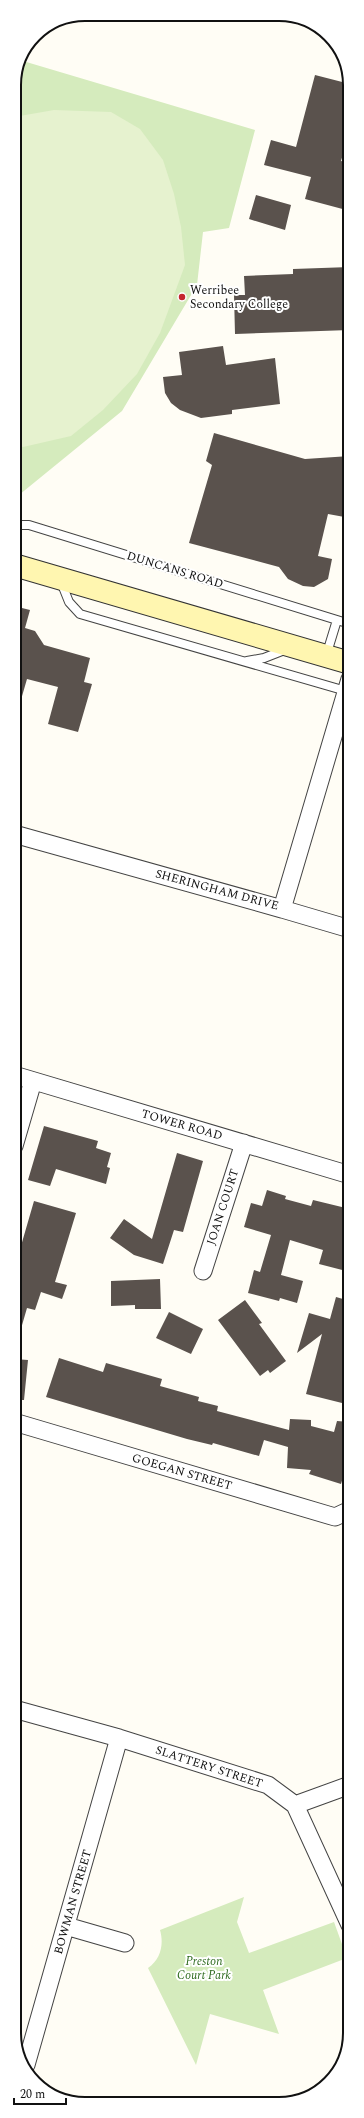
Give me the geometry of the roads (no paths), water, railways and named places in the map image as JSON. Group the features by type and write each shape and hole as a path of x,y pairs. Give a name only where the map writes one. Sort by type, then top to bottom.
{"main road":[{"path":"21,567 343,661"}],"street":[{"name":"SHERINGHAM DRIVE","path":"21,836 282,909 343,702"},
{"path":"282,909 343,927"},
{"name":"TOWER ROAD","path":"21,1077 343,1173"},
{"path":"21,1122 33,1081"},
{"name":"JOAN COURT","path":"203,1271 244,1143"},
{"name":"GOEGAN STREET","path":"21,1424 335,1517 343,1513"},
{"name":"SLATTERY STREET","path":"21,1711 119,1738 268,1785 295,1805 343,1910"},
{"name":"BOWMAN STREET","path":"28,2060 119,1738"},
{"path":"295,1805 343,1788"},
{"path":"66,1926 125,1943"}],"lane":[{"name":"DUNCANS ROAD","path":"21,525 29,525 343,622"},
{"path":"60,578 69,602 80,614 238,660 343,684"},
{"path":"326,656 337,620"},
{"path":"238,660 264,658 293,646"}],"place":[{"name":"Werribee Secondary College","path":"182,297"}],"park label":[{"name":"Preston Court Park","path":"204,1968"}]}
